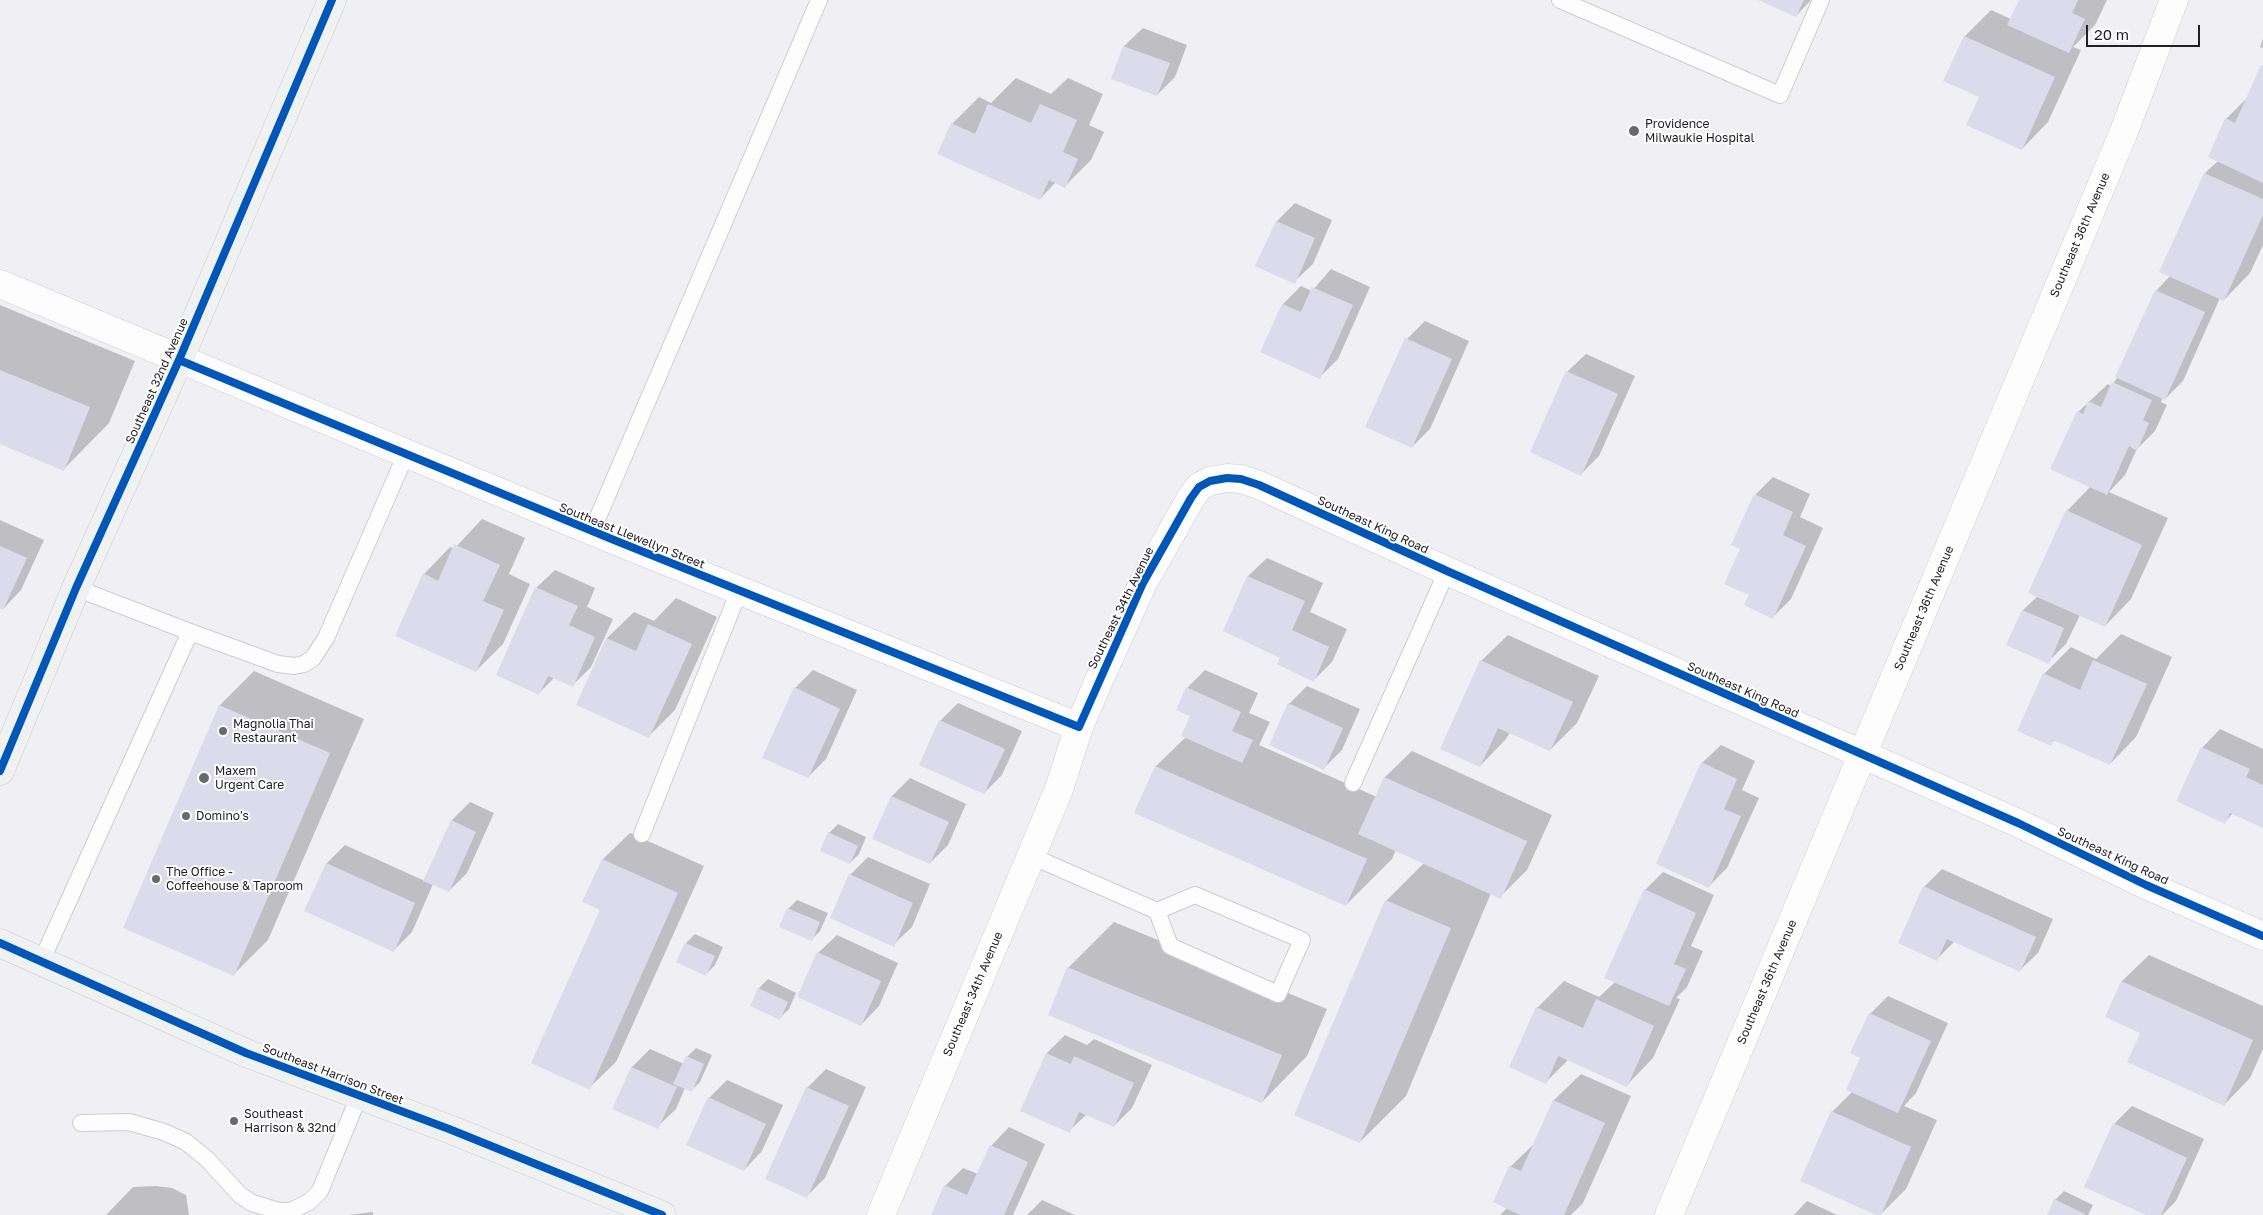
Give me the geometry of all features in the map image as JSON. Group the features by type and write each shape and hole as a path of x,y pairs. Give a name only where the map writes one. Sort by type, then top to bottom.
{"street":[{"name":"Southeast 32nd Avenue","path":"0,771 76,588 179,360 332,0"},
{"name":"Southeast 36th Avenue","path":"1669,1215 2123,134 2174,0"},
{"name":"Southeast Llewellyn Street","path":"0,284 592,531 1079,727"},
{"name":"Southeast King Road","path":"1210,481 1227,478 1241,479 1259,485 1447,571 2018,823 2146,885 2263,936"},
{"name":"Southeast 34th Avenue","path":"881,1215 1059,789 1079,727 1143,583 1191,498 1200,487 1210,481"},
{"name":"Southeast Harrison Street","path":"0,943 246,1053 449,1129 662,1215"}],"lane":[{"path":"592,531 819,0"},
{"path":"1560,0 1780,95 1821,0"},
{"path":"76,588 278,664 294,666 304,664 313,658 326,638 406,454"},
{"path":"1353,783 1447,571"},
{"path":"642,834 739,591"},
{"path":"41,962 190,632"},
{"path":"1030,856 1157,911 1196,895 1302,940 1278,994 1170,946 1157,911"},
{"path":"81,1123 129,1122 164,1132 186,1142 207,1159 240,1195 252,1203 272,1209 291,1210 308,1202 320,1191 359,1096"}],"building":[{"path":"1758,0 1804,0 1796,17"},
{"path":"2019,0 2078,0 2072,13 2085,19 2069,53 2007,25"},
{"path":"1964,36 2055,77 2022,150 1966,125 1979,97 1943,81"},
{"path":"1123,46 1170,63 1157,96 1111,79"},
{"path":"2261,65 2263,66 2263,183 2208,157 2225,118 2235,123"},
{"path":"988,104 1031,123 1040,104 1077,120 1063,152 1078,159 1065,188 1049,180 1040,200 937,154 951,123 975,134"},
{"path":"2204,173 2263,199 2263,215 2224,301 2159,272"},
{"path":"1276,221 1315,238 1295,284 1255,266"},
{"path":"1312,287 1353,305 1320,379 1260,352 1282,304 1301,312"},
{"path":"2155,290 2205,312 2165,400 2115,377"},
{"path":"1405,338 1452,359 1412,448 1365,427"},
{"path":"0,370 90,407 64,471 0,444"},
{"path":"1566,371 1618,394 1581,476 1530,452"},
{"path":"2112,382 2152,400 2143,420 2149,423 2137,451 2129,446 2107,495 2050,469 2077,411 2083,414 2088,401 2101,407"},
{"path":"1754,494 1793,512 1783,535 1806,546 1773,619 1744,605 1749,595 1724,584 1740,549 1731,545"},
{"path":"2066,510 2142,545 2105,627 2028,593"},
{"path":"454,544 500,565 483,601 504,610 476,672 395,636 423,573 438,581"},
{"path":"0,546 27,558 3,610 0,609"},
{"path":"1247,576 1305,601 1292,630 1329,647 1314,682 1277,664 1280,658 1223,631"},
{"path":"535,587 578,606 569,625 595,637 573,687 548,676 539,695 496,675"},
{"path":"2022,610 2064,628 2049,664 2006,645"},
{"path":"648,624 692,644 649,738 576,705 606,638 636,651"},
{"path":"1480,660 1573,702 1550,751 1498,728 1480,767 1440,749"},
{"path":"2093,660 2147,684 2110,765 2053,740 2051,746 2017,731 2043,673 2080,690"},
{"path":"794,687 840,709 808,778 762,758"},
{"path":"1186,687 1241,712 1232,731 1253,740 1242,763 1181,736 1190,716 1176,710"},
{"path":"1288,703 1343,728 1324,770 1269,745"},
{"path":"219,705 330,753 234,976 123,928"},
{"path":"939,720 1005,749 984,794 919,765"},
{"path":"2201,747 2250,769 2246,777 2263,785 2263,828 2230,813 2225,824 2176,801"},
{"path":"1701,762 1737,779 1724,809 1741,816 1709,888 1656,864"},
{"path":"1155,766 1367,859 1346,906 1134,813"},
{"path":"1384,777 1527,841 1501,899 1358,834"},
{"path":"891,796 949,822 930,864 872,839"},
{"path":"451,820 476,832 449,892 423,881"},
{"path":"828,832 858,846 850,864 820,851"},
{"path":"602,859 678,893 590,1090 531,1063 600,910 582,902"},
{"path":"326,863 415,903 394,952 304,911"},
{"path":"849,874 913,903 894,947 830,918"},
{"path":"1923,886 2036,937 2020,972 1947,939 1937,961 1898,943"},
{"path":"1644,889 1696,913 1674,964 1686,969 1669,1006 1604,978"},
{"path":"1385,900 1451,928 1360,1143 1294,1115"},
{"path":"787,908 820,922 812,941 779,927"},
{"path":"685,943 715,956 706,976 676,962"},
{"path":"817,952 881,981 861,1026 797,997"},
{"path":"1067,967 1282,1055 1262,1103 1048,1015"},
{"path":"2121,981 2253,1040 2224,1106 2127,1062 2140,1033 2105,1017"},
{"path":"758,988 788,1002 780,1020 750,1006"},
{"path":"1596,999 1654,1026 1627,1087 1558,1056 1546,1084 1509,1067 1536,1007 1583,1028"},
{"path":"1869,1013 1931,1041 1898,1113 1846,1090 1860,1058 1850,1053"},
{"path":"1046,1053 1071,1064 1074,1056 1134,1083 1114,1127 1079,1112 1070,1133 1020,1111"},
{"path":"686,1056 704,1064 692,1092 673,1084"},
{"path":"631,1067 677,1087 658,1129 612,1109"},
{"path":"806,1087 849,1106 807,1198 765,1179"},
{"path":"708,1097 766,1124 744,1171 686,1145"},
{"path":"1553,1100 1605,1123 1564,1215 1520,1215 1493,1202 1509,1166 1521,1171"},
{"path":"1831,1111 1911,1147 1881,1215 1876,1215 1800,1181"},
{"path":"2113,1123 2187,1158 2161,1215 2146,1215 2084,1187"},
{"path":"990,1145 1028,1162 1004,1215 931,1215 944,1185 967,1195"},
{"path":"2054,1199 2085,1214 2047,1215"}],"cycle path":[{"path":"0,771 76,588 179,360 332,0"},
{"path":"179,360 614,540 1079,727 1143,583 1191,498 1199,487 1210,481 1227,478 1241,479 1259,485 1447,571 2018,823 2146,885 2263,936"},
{"path":"0,943 246,1053 449,1129 662,1215"}],"place":[{"name":"Providence Milwaukie Hospital","path":"1634,131"},
{"name":"Magnolia Thai Restaurant","path":"223,731"},
{"name":"Maxem Urgent Care","path":"204,778"},
{"name":"Domino's","path":"186,816"},
{"name":"The Office - Coffeehouse & Taproom","path":"156,879"},
{"name":"Southeast Harrison & 32nd","path":"234,1121"}]}
